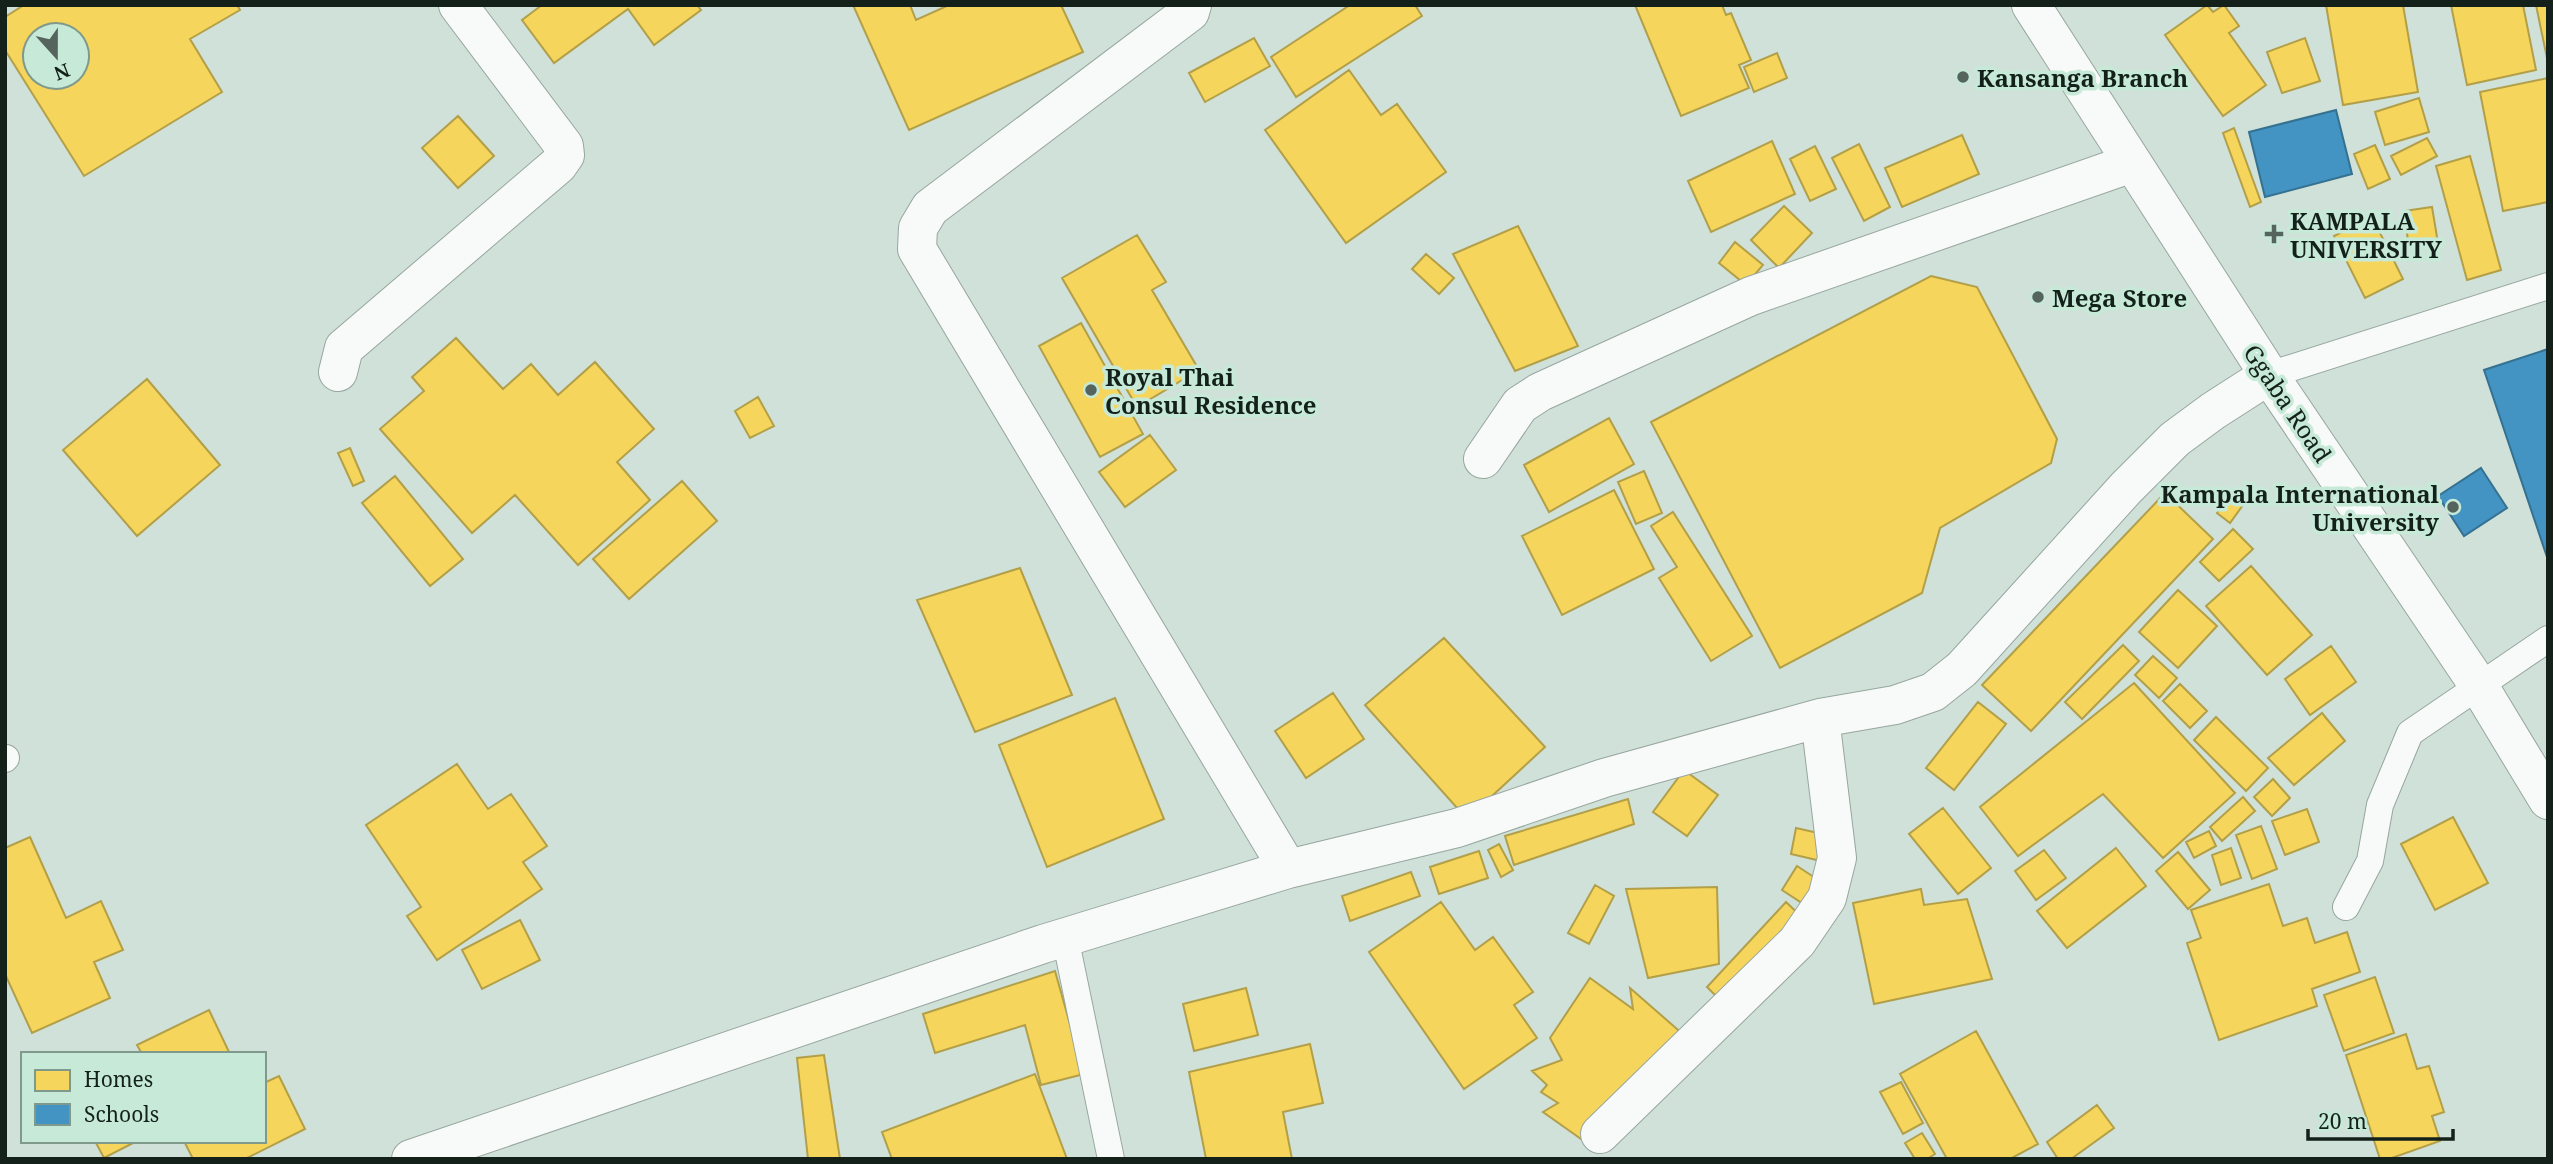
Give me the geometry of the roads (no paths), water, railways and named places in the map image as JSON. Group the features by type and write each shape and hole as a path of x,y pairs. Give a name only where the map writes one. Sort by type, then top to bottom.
{"street":[{"path":"338,372 344,348 558,165 565,155 565,146 458,5"},
{"path":"1192,5 1189,12 930,208 918,228 917,249 1288,869"},
{"name":"Ggaba Road","path":"2031,5 2269,375 2479,686 2548,800"},
{"path":"1483,459 1520,405 1553,386 1751,296 2132,163"},
{"path":"411,1159 1065,937 1288,869 1457,828 1604,778 1820,718 1895,705 1933,692 1962,669 2126,488 2175,439 2269,375"},
{"path":"1600,1134 1797,942 1826,898 1837,858 1820,718"}],"lane":[{"path":"2269,375 2548,286"},
{"path":"2346,907 2370,861 2380,805 2410,733 2548,639"},
{"path":"1065,937 1111,1159"}],"place":[{"name":"Kansanga Branch","path":"1963,77"},
{"name":"KAMPALA UNIVERSITY","path":"2274,234"},
{"name":"Mega Store","path":"2038,297"},
{"name":"Royal Thai Consul Residence","path":"1091,390"},
{"name":"Kampala International University","path":"2453,507"}]}
